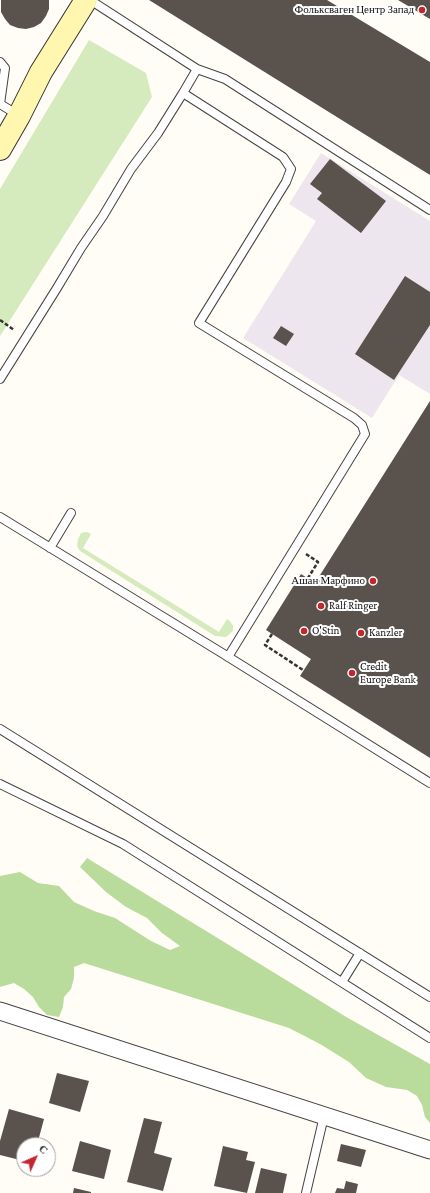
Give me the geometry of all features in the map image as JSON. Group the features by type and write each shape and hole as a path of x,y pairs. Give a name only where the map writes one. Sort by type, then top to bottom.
{"street":[{"path":"0,148 19,116 41,72 86,0"},
{"path":"0,1011 430,1150"}],"lane":[{"path":"90,0 197,69 224,79 430,210"},
{"path":"0,62 5,68 0,104 19,116"},
{"path":"0,379 131,169 158,133 197,69"},
{"path":"182,93 283,157 291,169 286,182 276,199 199,323 354,418 362,425 365,434 228,657"},
{"path":"50,548 71,513"},
{"path":"0,517 228,657 430,784"},
{"path":"0,730 430,997"},
{"path":"0,784 123,844 430,1038"},
{"path":"342,982 360,953"},
{"path":"306,1193 324,1116"}],"path":[{"path":"0,320 18,332"},
{"path":"296,547 318,562 308,578"},
{"path":"272,634 265,645 304,670"}],"shaded area":[{"path":"321,153 430,221 430,394 399,375 372,418 243,338 316,221 289,204"}],"green space":[{"path":"89,40 146,73 152,97 0,336 0,189"},
{"path":"87,532 91,534 83,548 219,632 227,619 233,626 233,631 226,637 215,636 80,551 77,546 78,539 81,533"},
{"path":"87,858 348,1018 430,1064 430,1123 425,1117 422,1105 417,1096 407,1090 386,1087 366,1078 349,1062 320,1044 289,1028 84,963 74,967 74,978 71,989 64,997 63,1007 59,1017 47,1015 39,1007 33,997 14,983 0,987 0,876 20,872 38,883 59,886 74,902 115,918 151,941 170,950 180,946 162,933 147,918 126,907 106,892 80,867"}],"building":[{"path":"1,0 49,0 49,9 41,23 26,29 18,28 10,25 5,19 1,12"},
{"path":"149,0 327,0 430,62 430,175"},
{"name":"Фольксваген Центр Запад","path":"398,0 430,0 430,19"},
{"path":"330,159 386,201 361,233 317,199 322,193 310,184"},
{"path":"405,276 430,292 430,325 394,380 355,354"},
{"path":"281,326 294,334 286,346 273,338"},
{"name":"Ашан Марфино","path":"430,401 430,758 300,676 311,659 266,630 301,574 315,583"},
{"path":"57,1073 89,1081 80,1112 49,1103"},
{"path":"9,1109 44,1119 39,1137 16,1137 16,1159 0,1155 0,1141"},
{"path":"144,1118 162,1122 154,1153 172,1158 163,1191 127,1182"},
{"path":"80,1141 111,1150 104,1179 72,1171"},
{"path":"341,1144 366,1150 361,1167 337,1161"},
{"path":"223,1146 248,1152 246,1160 255,1162 247,1193 214,1186"},
{"path":"261,1168 287,1174 283,1193 255,1193"},
{"path":"346,1181 358,1184 356,1193 335,1193 337,1188 344,1189"},
{"path":"74,1188 91,1192 91,1193 73,1193"}],"place":[{"name":"Фольксваген Центр Запад","path":"422,10"},
{"name":"Ашан Марфино","path":"373,581"},
{"name":"Ralf Ringer","path":"321,606"},
{"name":"O'Stin","path":"304,631"},
{"name":"Kanzler","path":"361,633"},
{"name":"Credit Europe Bank","path":"352,673"}]}
